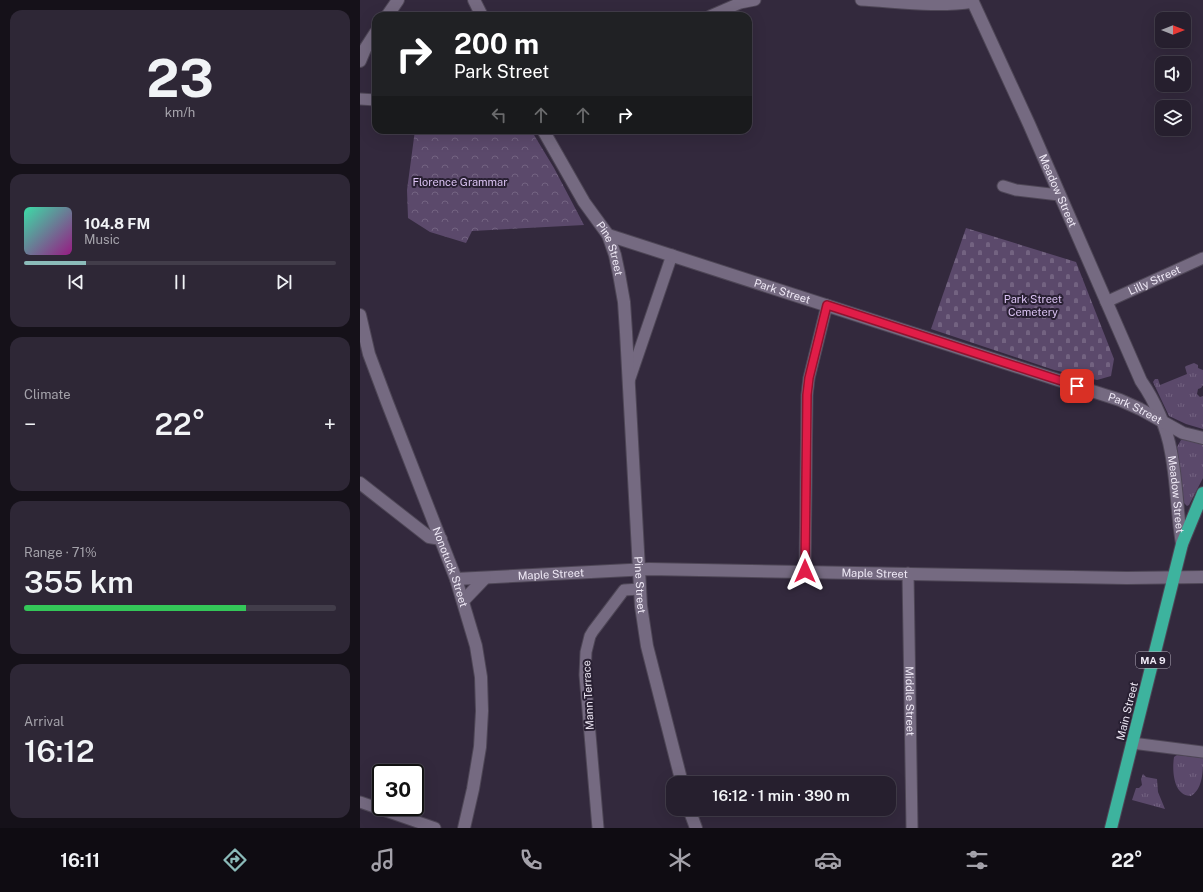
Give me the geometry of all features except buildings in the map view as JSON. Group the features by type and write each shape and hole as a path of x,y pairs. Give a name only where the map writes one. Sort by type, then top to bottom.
{"highway":[{"name":"MA 9","path":"1174,577 1182,544 1203,493"},
{"name":"Main Street","path":"1111,828 1174,577"}],"main road":[{"path":"389,12 398,0"},
{"path":"474,0 480,12"},
{"name":"Meadow Street","path":"973,1 1029,124 1141,381 1148,390 1162,421 1171,450 1182,544"},
{"path":"360,61 372,39"},
{"name":"Pine Street","path":"545,134 584,202 608,235 615,255 624,302 641,606 647,646 680,776"},
{"name":"Park Street","path":"608,235 1104,395 1137,407 1183,433 1203,438"},
{"name":"Nonotuck Street","path":"360,315 369,354 456,579 476,646 481,677 482,711 480,747 474,789 464,828"},
{"path":"1137,407 1142,391 1141,381"},
{"path":"360,483 429,537 441,539"},
{"name":"Maple Street","path":"456,579 640,569 1127,578 1203,577"},
{"path":"463,601 485,578"},
{"path":"692,816 696,828"}],"street":[{"path":"719,12 740,3 754,0"},
{"path":"860,0 936,4 959,4 973,1"},
{"path":"360,99 372,100"},
{"path":"1003,186 1016,190 1059,195"},
{"name":"Pine Street","path":"629,382 672,255"},
{"name":"Lilly Street","path":"1106,302 1203,258"},
{"path":"805,571 807,395 809,378 827,305"},
{"name":"Middle Street","path":"908,573 912,828"},
{"name":"Mann Terrace","path":"598,828 585,675 586,647 593,631 624,590 640,589"},
{"path":"1132,743 1203,752"},
{"path":"360,802 435,828"}],"green space":[{"name":"Florence Grammar","path":"414,134 533,134 554,168 584,225 472,231 466,243 430,232 408,218 407,190"},
{"name":"Park Street Cemetery","path":"966,228 1076,262 1114,359 1111,376 1097,380 1054,370 931,329"},
{"path":"1194,363 1198,365 1198,368 1203,370 1203,385 1198,389 1197,394 1200,397 1203,396 1203,429 1186,424 1169,416 1153,382 1155,379 1158,379 1160,385 1187,374 1185,367"},
{"path":"1185,439 1203,443 1203,478 1189,505 1187,506 1184,503 1177,447 1181,440"},
{"path":"1177,755 1203,758 1202,779 1198,789 1191,796 1180,792 1177,787 1173,762 1174,757"},
{"path":"1143,774 1146,777 1157,779 1158,792 1165,809 1132,800 1136,788 1139,788 1142,785 1141,779"}],"route":[{"path":"805,571 807,395 809,378 827,305 1077,386"}]}
